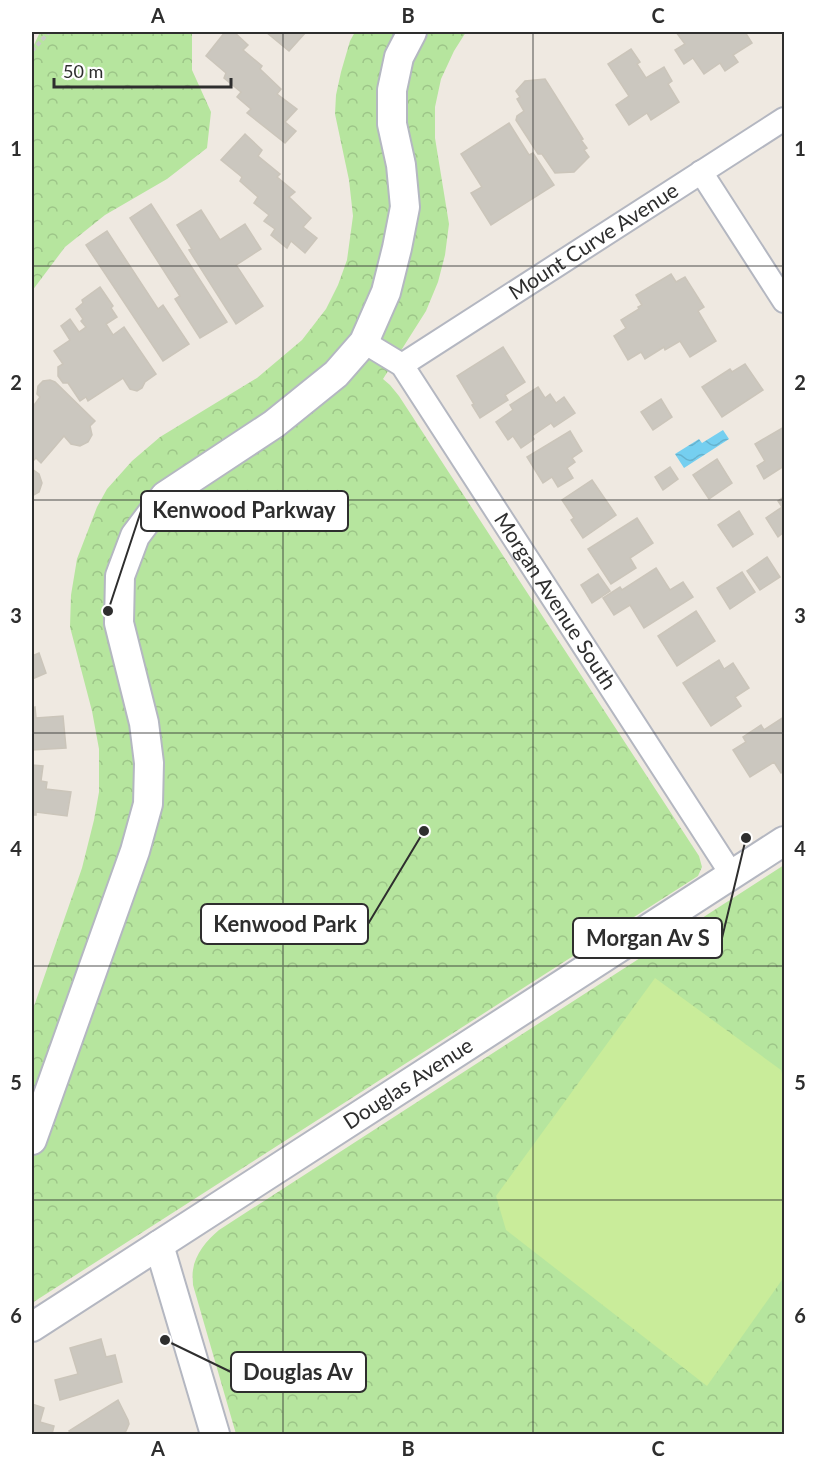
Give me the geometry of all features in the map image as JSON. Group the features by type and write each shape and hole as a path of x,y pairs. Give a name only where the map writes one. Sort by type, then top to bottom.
{"street":[{"path":"32,1140 135,851 148,804 148,763 144,723 119,622 120,576 135,536 165,496 274,424 336,374 364,342 386,292 405,207 401,165 392,124 392,90 399,57 412,32"},
{"name":"Mount Curve Avenue","path":"402,365 784,119"},
{"path":"701,172 784,301"},
{"name":"Morgan Avenue South","path":"364,342 402,365 732,875"},
{"name":"Douglas Avenue","path":"32,1327 784,841"},
{"path":"159,1245 215,1434"}],"path":[{"path":"32,51 49,32"}],"green space":[{"path":"40,32 192,32 192,70 211,112 207,148 167,179 105,215 65,247 32,291 32,49"},
{"path":"355,32 466,32 441,79 435,107 435,138 449,224 445,255 438,282 426,311 383,379 399,396 699,856 702,867 698,876 32,1303 32,1012 82,868 99,792 99,749 92,711 70,627 71,595 77,559 97,507 107,489 132,461 160,437 257,378 302,340 326,309 347,260 353,216 349,180 335,114 341,72"},
{"path":"784,865 784,1434 236,1434 193,1285 196,1258 210,1238 219,1230"},
{"path":"655,978 781,1070 784,1082 784,1277 707,1386 506,1230 496,1196"}],"water":[{"path":"723,430 729,439 684,468 675,454 699,439 702,443"}],"building":[{"path":"225,32 234,32 248,45 243,50 262,66 260,69 281,89 277,94 297,109 285,122 296,131 285,143 247,113 251,109 237,97 241,92 224,78 226,73 206,56"},
{"path":"266,32 306,32 289,51"},
{"path":"676,32 745,32 752,43 733,55 738,62 725,71 720,63 704,74 693,58 684,64 675,50 685,44"},
{"path":"631,49 640,62 637,64 646,78 664,67 672,81 668,84 679,102 651,120 647,113 629,125 616,105 629,96 608,64"},
{"path":"545,79 587,148 584,150 589,157 574,172 555,173 542,154 538,154 516,120 517,116 524,111 517,99 520,97 516,91 525,81"},
{"path":"509,123 529,155 533,153 554,185 491,225 471,193 482,187 461,154"},
{"path":"245,134 262,150 258,156 280,174 277,177 295,192 289,197 311,218 303,227 317,238 305,253 291,241 287,248 271,235 275,229 264,221 269,215 254,203 258,197 240,181 242,177 221,160"},
{"path":"151,204 227,322 200,338 175,299 180,296 130,218"},
{"path":"201,210 220,240 245,224 261,249 236,265 263,306 236,324 189,250 192,249 177,225"},
{"path":"107,231 158,309 163,305 189,344 163,361 86,245"},
{"path":"671,274 676,282 685,277 704,307 698,311 716,341 690,357 680,341 665,350 664,347 645,359 641,352 628,360 614,336 626,328 621,320 642,305 636,295"},
{"path":"100,287 113,306 111,308 117,317 106,324 113,335 124,327 156,374 137,391 130,389 123,378 88,401 86,397 80,401 68,383 63,383 58,376 58,367 63,364 54,351 70,340 61,326 70,319 79,332 86,327 76,309 83,303 82,300"},
{"path":"503,347 525,382 505,395 508,400 480,418 457,376"},
{"path":"745,364 763,390 722,417 702,387 730,369 732,372"},
{"path":"43,381 55,382 95,421 90,426 92,435 88,442 80,446 71,444 64,436 41,463 36,458 32,460 32,408 40,397 37,394 38,386"},
{"path":"538,387 545,398 550,394 556,403 564,397 575,413 554,427 551,423 532,436 534,439 521,448 513,436 508,440 496,422 513,410 510,405"},
{"path":"661,399 672,417 653,430 641,412"},
{"path":"784,427 784,466 764,479 757,466 765,461 755,444"},
{"path":"570,431 582,451 572,458 575,462 567,468 573,478 558,487 552,477 543,483 527,457"},
{"path":"717,459 732,483 709,499 693,475"},
{"path":"670,467 678,479 663,490 655,477"},
{"path":"32,469 39,474 42,483 39,492 32,496"},
{"path":"592,480 616,515 583,538 562,500"},
{"path":"784,497 784,532 778,537 766,518 782,507 778,501"},
{"path":"739,511 753,534 733,547 718,525"},
{"path":"637,518 653,543 630,558 636,568 611,584 588,549"},
{"path":"767,557 780,577 760,590 747,571"},
{"path":"656,568 670,590 683,582 693,597 644,628 630,605 614,615 603,598 620,587 622,590"},
{"path":"742,572 755,592 730,609 717,588"},
{"path":"598,574 610,591 592,603 581,585"},
{"path":"696,611 715,641 677,666 658,636"},
{"path":"39,653 46,673 32,679 32,656"},
{"path":"719,660 724,669 733,663 749,688 735,697 741,706 711,726 683,683"},
{"path":"35,707 36,718 63,716 66,748 32,750 32,708"},
{"path":"784,717 784,771 781,773 774,762 750,777 733,750 746,742 743,737 761,725 764,730"},
{"path":"32,765 43,766 41,781 47,782 46,789 71,792 67,816 36,812 36,815 32,815"},
{"path":"101,1339 106,1357 115,1355 122,1382 60,1400 55,1380 78,1374 70,1348"},
{"path":"118,1400 128,1420 126,1431 121,1434 71,1434 69,1431"},
{"path":"32,1404 44,1408 40,1422 54,1426 52,1434 32,1434"}],"place":[{"name":"Kenwood Parkway","path":"108,611"},
{"name":"Kenwood Park","path":"424,831"},
{"name":"Morgan Av S","path":"746,838"},
{"name":"Douglas Av","path":"165,1340"}]}
